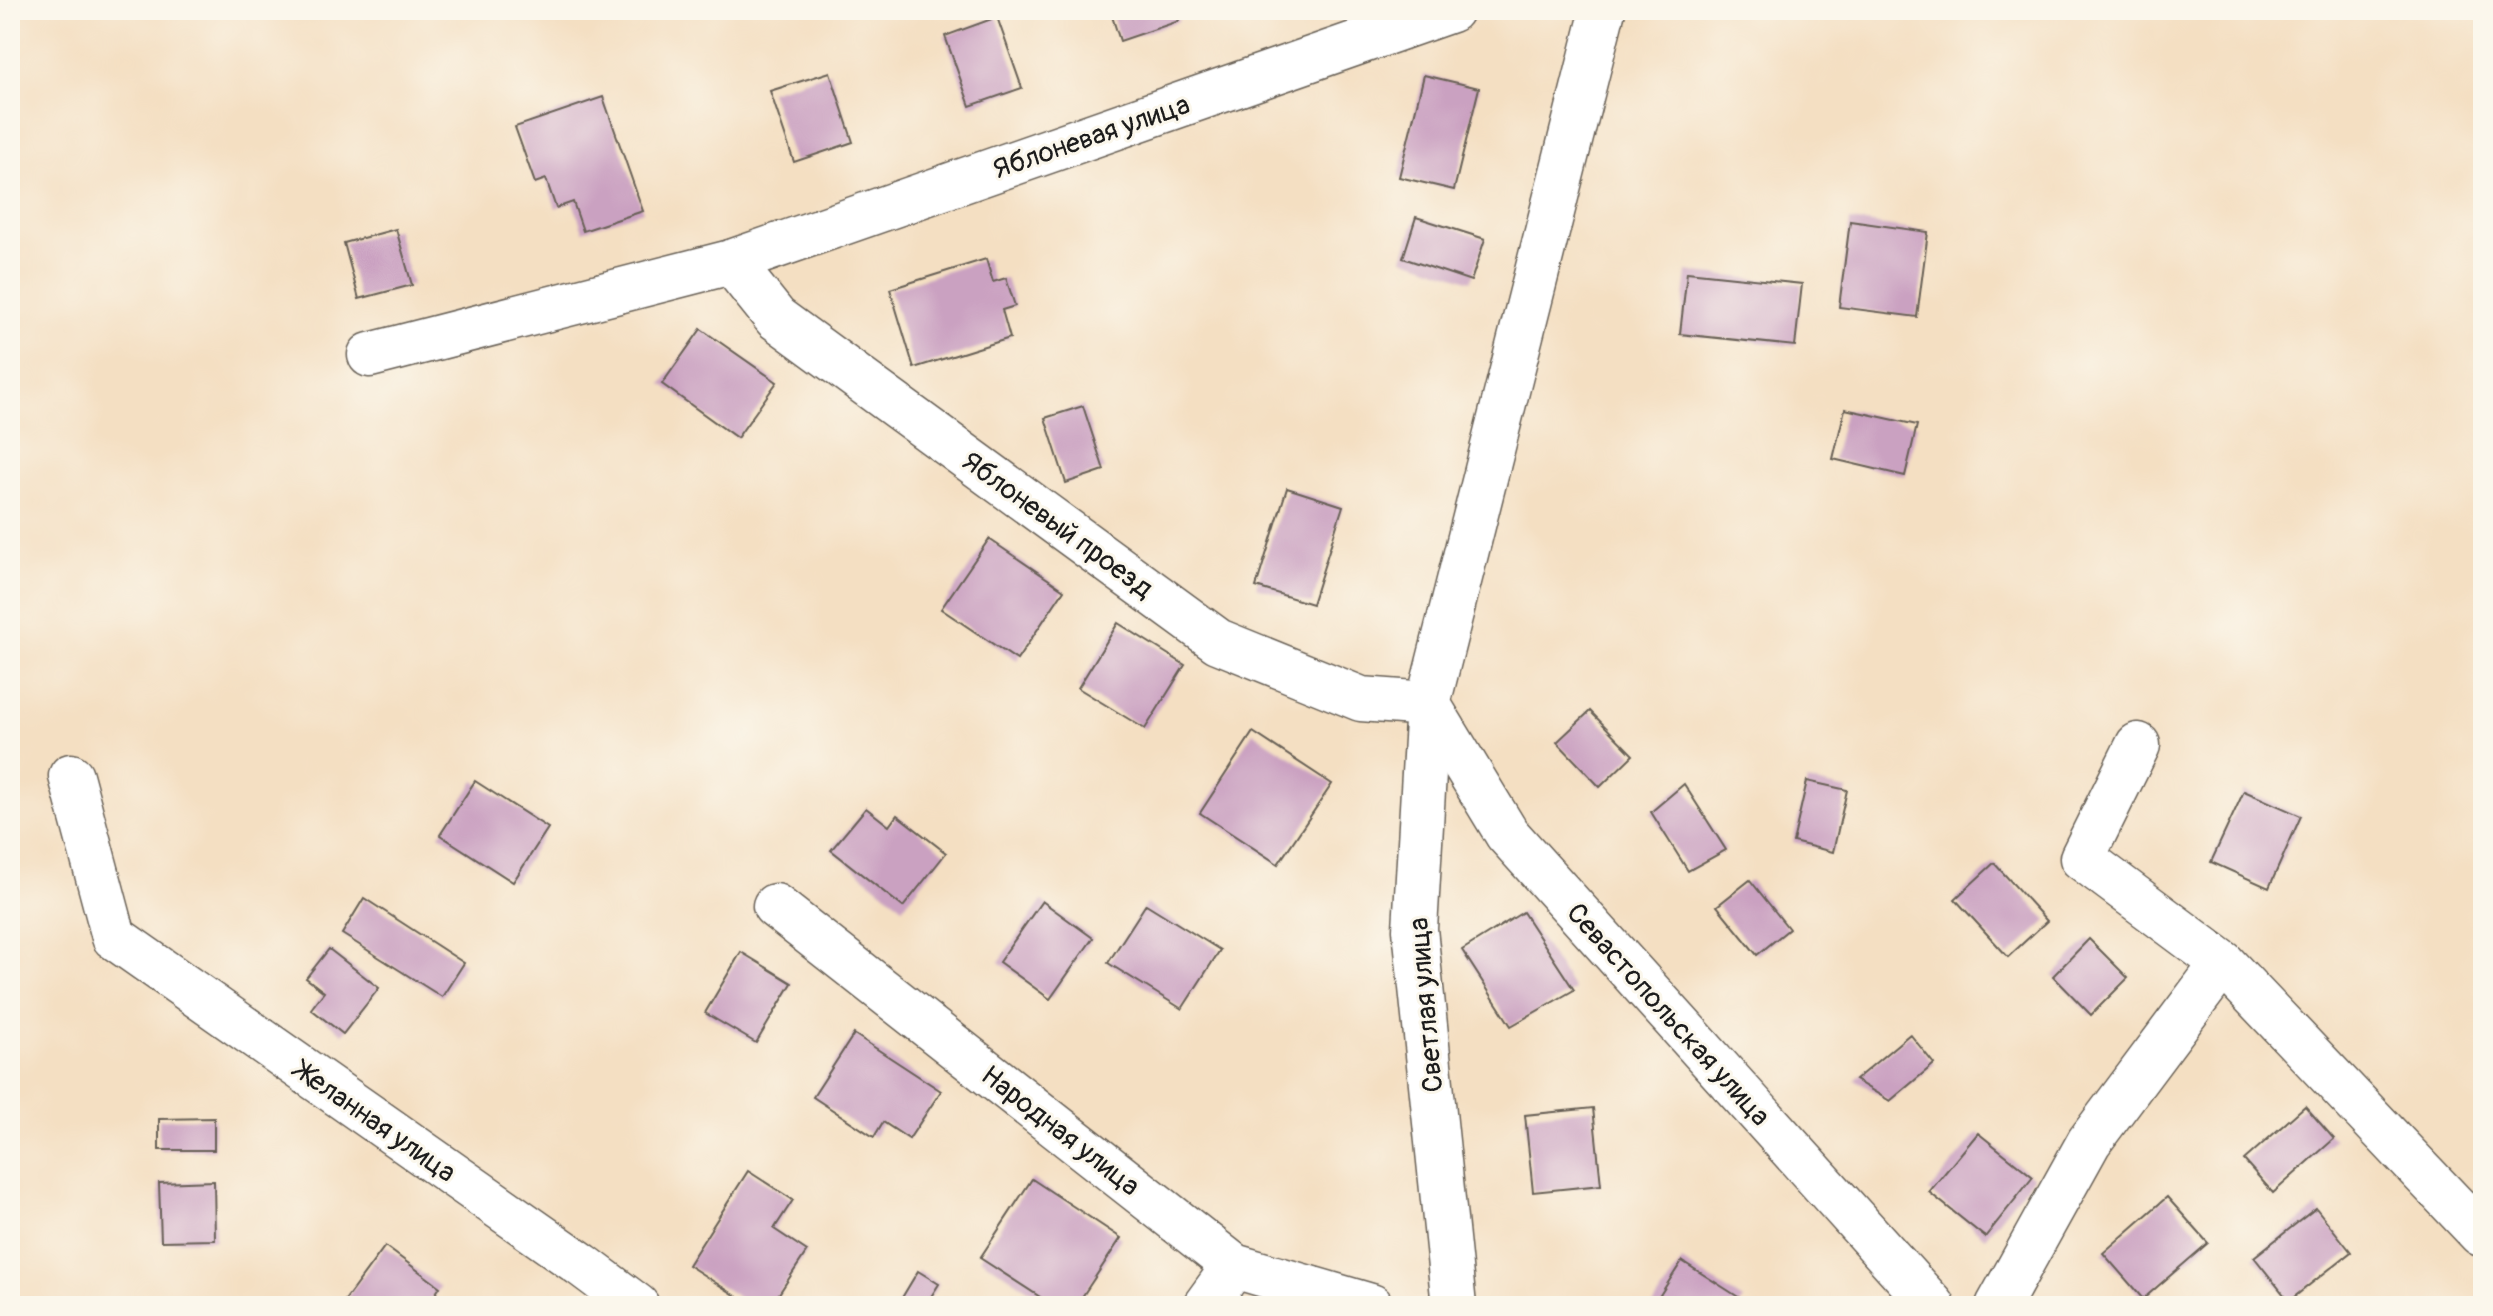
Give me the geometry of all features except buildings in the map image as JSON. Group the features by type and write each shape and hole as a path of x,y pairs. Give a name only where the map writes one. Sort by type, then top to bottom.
{"street":[{"name":"Яблоневая улица","path":"370,355 731,262 1451,10"},
{"name":"Светлая улица","path":"1454,1306 1415,929 1428,704 1603,10"},
{"name":"Яблоневый проезд","path":"731,262 776,318 1218,641 1361,699 1428,704"},
{"name":"Севастопольская улица","path":"1428,704 1507,834 1933,1306"},
{"path":"2138,745 2082,858 2223,963 2481,1234"},
{"name":"Желанная улица","path":"71,776 114,937 637,1306"},
{"name":"Народная улица","path":"775,906 1234,1266 1371,1306"},
{"path":"1998,1306 2089,1142 2223,963"},
{"path":"1205,1306 1234,1266"}]}
